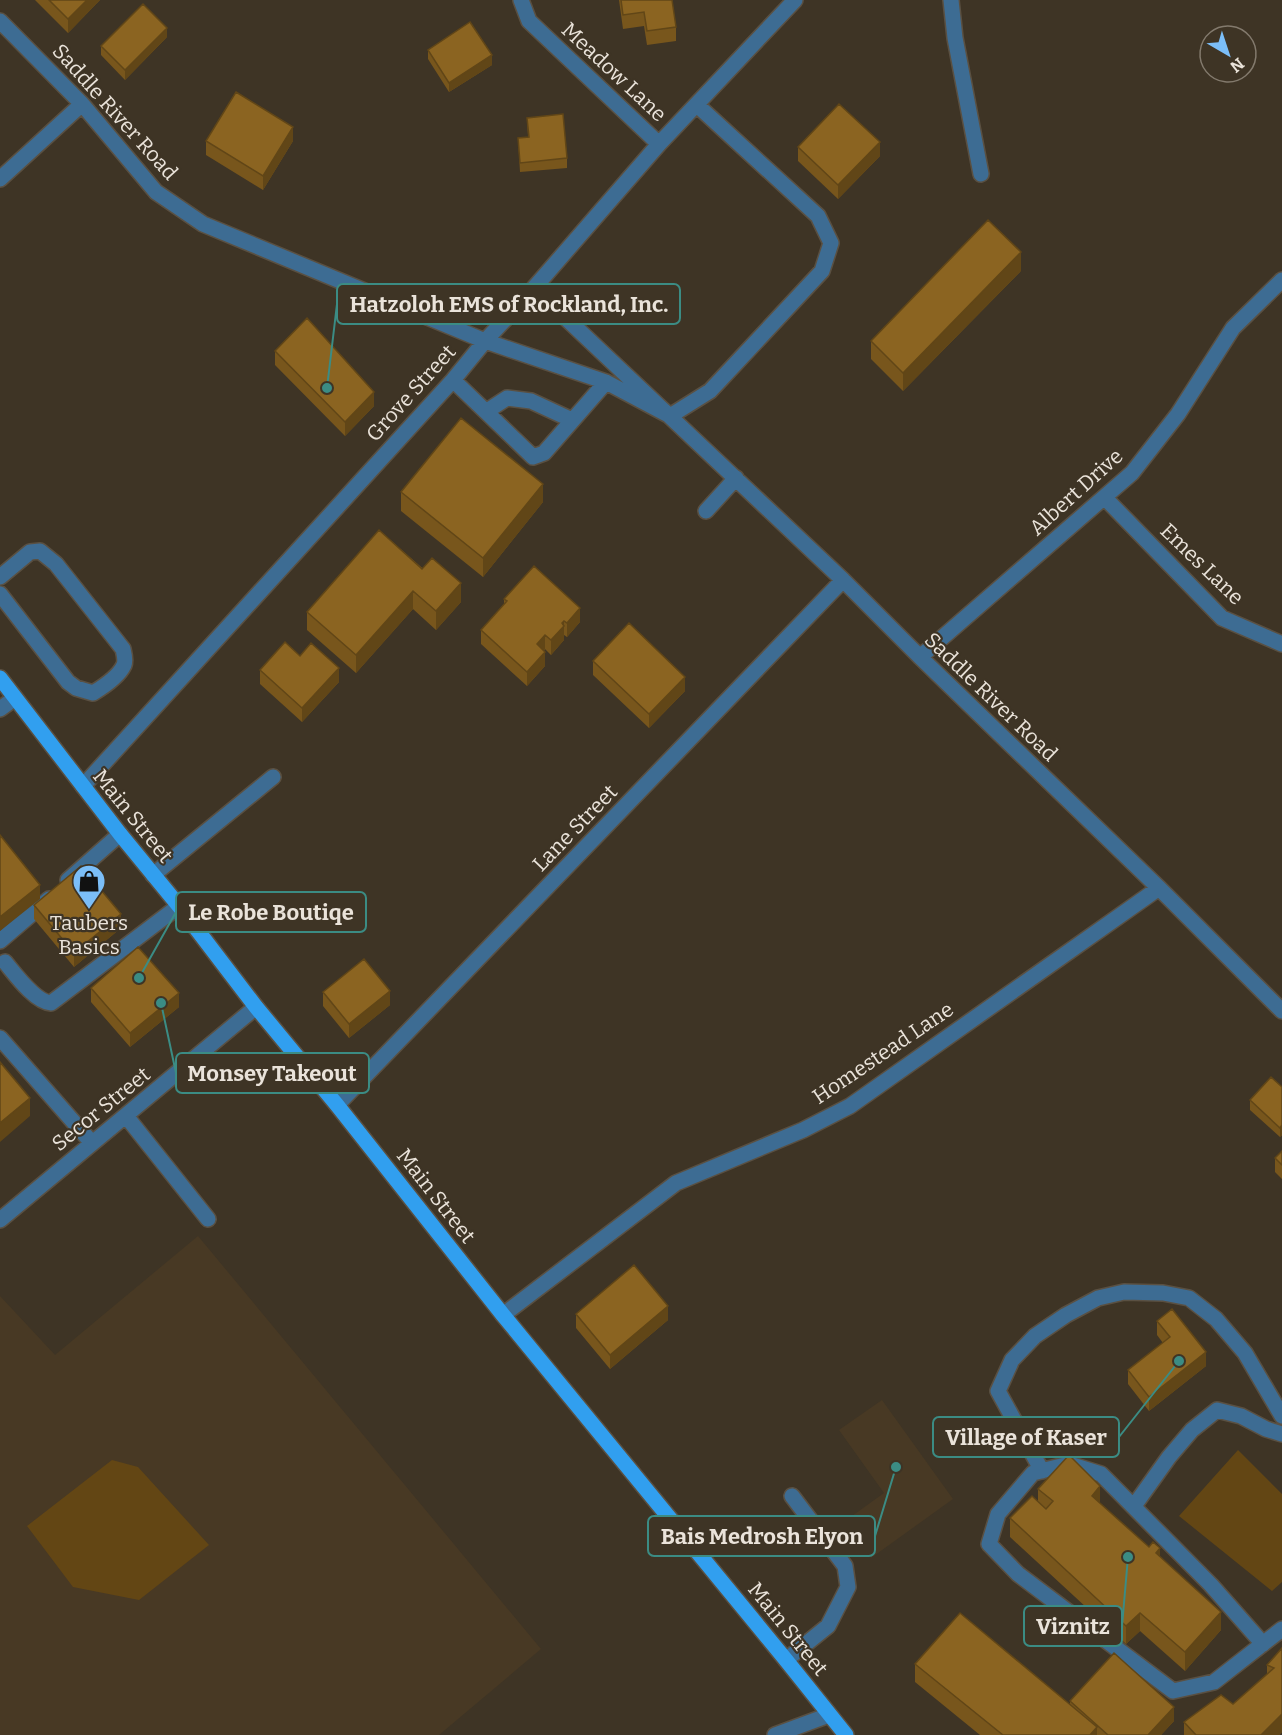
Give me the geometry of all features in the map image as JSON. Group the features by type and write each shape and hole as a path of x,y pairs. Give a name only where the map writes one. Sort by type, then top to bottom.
{"main road":[{"name":"Main Street","path":"0,678 256,1007 337,1105 503,1315 846,1735"}],"street":[{"name":"Meadow Lane","path":"521,0 529,21 659,144"},
{"name":"Grove Street","path":"83,786 453,380 485,340 534,288 659,144 795,0"},
{"path":"951,0 955,38 981,174"},
{"name":"Saddle River Road","path":"0,21 82,104 156,192 203,224 485,340 606,382 670,416"},
{"path":"0,178 82,104"},
{"path":"670,416 710,391 750,349 822,271 831,243 818,216 697,105"},
{"name":"Albert Drive","path":"920,657 1132,473 1178,414 1233,328 1282,280"},
{"name":"Saddle River Road","path":"534,288 843,580 1282,1011"},
{"path":"453,380 533,457 544,453 606,382"},
{"path":"487,411 507,398 531,401 572,420"},
{"path":"706,511 736,478"},
{"name":"Emes Lane","path":"1105,498 1222,618 1282,644"},
{"path":"0,577 30,552 40,550 56,564 123,649 124,665 110,681 93,693 76,688 68,682 0,594"},
{"name":"Lane Street","path":"337,1105 843,580"},
{"path":"0,709 15,698"},
{"path":"153,875 273,777"},
{"path":"0,941 120,834"},
{"name":"Homestead Lane","path":"503,1315 676,1182 803,1130 850,1106 1159,888"},
{"path":"5,962 32,992 46,1003 51,1003 179,906"},
{"name":"Secor Street","path":"0,1220 256,1007"},
{"path":"0,1038 92,1143"},
{"path":"126,1116 208,1219"},
{"path":"1042,1471 998,1391 1012,1360 1035,1336 1066,1315 1098,1298 1124,1292 1163,1293 1189,1298 1216,1319 1245,1353 1282,1416"},
{"path":"1134,1506 1168,1457 1192,1430 1217,1410 1241,1416 1266,1429 1282,1434"},
{"path":"1263,1644 1211,1585 1101,1474 1069,1464 1033,1473 998,1514 988,1544 1018,1574 1173,1691 1214,1682 1263,1644 1282,1629"},
{"path":"786,1660 828,1626 848,1587 845,1566 792,1496"},
{"path":"775,1735 829,1715"}],"shaded area":[{"path":"198,1236 541,1649 439,1735 0,1735 0,1296 55,1355"},
{"path":"882,1400 953,1499 871,1558 845,1521 884,1493 839,1430"},
{"path":"1238,1450 1282,1494 1282,1582 1272,1591 1179,1516"},
{"path":"112,1460 138,1467 209,1545 139,1600 73,1587 27,1526"}],"building":[{"path":"49,0 87,0 68,19"},
{"path":"621,0 672,0 676,27 647,31 644,12 623,15"},
{"path":"143,4 167,28 125,70 101,46"},
{"path":"470,22 492,55 449,83 428,50"},
{"path":"236,92 293,127 263,176 206,141"},
{"path":"839,104 880,142 838,185 798,147"},
{"path":"563,114 567,158 520,163 518,138 529,137 527,118"},
{"path":"988,220 1021,252 903,373 871,341"},
{"path":"307,318 374,392 345,422 275,351"},
{"path":"461,418 543,484 483,558 401,492"},
{"path":"379,530 422,569 432,558 461,583 436,611 413,591 356,655 307,612"},
{"path":"534,566 580,608 567,623 564,621 562,623 564,626 551,640 545,635 537,644 545,652 527,672 481,630 507,601 504,599"},
{"path":"629,623 685,677 649,714 593,661"},
{"path":"285,642 300,656 311,643 339,668 302,708 260,670"},
{"path":"0,835 40,885 0,917"},
{"path":"81,866 121,914 74,953 34,905"},
{"path":"138,947 179,993 130,1033 91,988"},
{"path":"364,959 390,991 349,1024 323,992"},
{"path":"0,1062 30,1098 0,1123"},
{"path":"1271,1077 1282,1087 1282,1125 1280,1128 1250,1100"},
{"path":"1282,1151 1282,1165 1275,1158"},
{"path":"634,1265 668,1306 610,1355 576,1314"},
{"path":"1172,1309 1206,1352 1149,1397 1128,1370 1170,1337 1157,1321"},
{"path":"1069,1455 1100,1486 1092,1496 1149,1547 1153,1542 1160,1548 1156,1553 1221,1612 1185,1652 1140,1613 1126,1626 1010,1518 1032,1496 1046,1509 1053,1501 1038,1489"},
{"path":"960,1613 1097,1727 1090,1735 1003,1735 915,1664"},
{"path":"1282,1648 1282,1714 1261,1735 1196,1735 1184,1722 1221,1695 1233,1704 1274,1668 1267,1665"},
{"path":"1114,1653 1174,1707 1148,1735 1108,1735 1070,1701"}],"place":[{"name":"Hatzoloh EMS of Rockland, Inc.","path":"327,388"},
{"name":"Taubers Basics","path":"89,910"},
{"name":"Le Robe Boutiqe","path":"139,978"},
{"name":"Monsey Takeout","path":"161,1003"},
{"name":"Village of Kaser","path":"1179,1361"},
{"name":"Bais Medrosh Elyon","path":"896,1467"},
{"name":"Viznitz","path":"1128,1557"}]}
